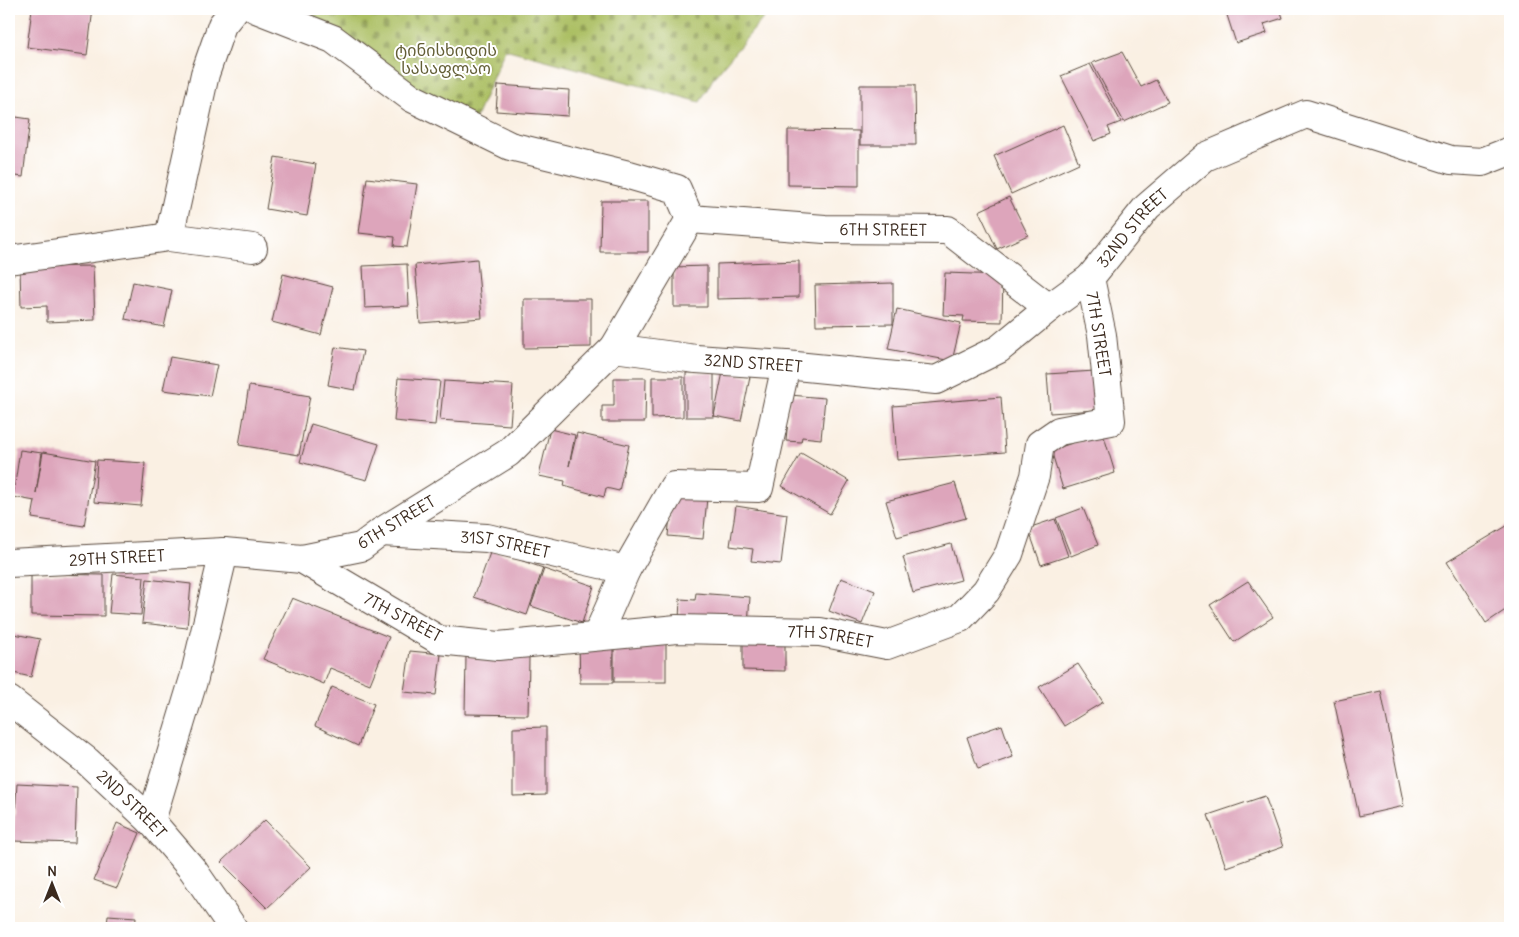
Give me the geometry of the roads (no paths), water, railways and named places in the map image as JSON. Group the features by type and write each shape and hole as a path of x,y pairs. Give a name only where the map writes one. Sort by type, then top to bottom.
{"street":[{"path":"169,237 206,74 222,25 235,9"},
{"path":"256,9 333,39 412,98 510,146 629,175 677,189 690,219"},
{"name":"32ND STREET","path":"614,348 696,360 786,364 936,380 999,349 1049,308 1090,278 1148,207 1205,157 1306,114 1451,160 1482,162 1510,151"},
{"name":"6TH STREET","path":"224,552 302,559 361,547 381,532 508,453 614,348 690,219 825,229 948,230 1049,308"},
{"path":"9,260 169,237 253,248"},
{"name":"7TH STREET","path":"302,559 439,640 498,646 677,629 820,632 887,646 960,618 986,591 1009,554 1035,476 1040,444 1059,431 1111,421 1102,335 1090,278"},
{"path":"597,636 626,570 674,486 759,488 786,364"},
{"name":"31ST STREET","path":"381,532 487,538 626,570"},
{"path":"151,822 194,678 224,552"},
{"name":"29TH STREET","path":"9,563 224,552"},
{"name":"2ND STREET","path":"9,700 87,761 151,822 193,870 233,928"}],"park label":[{"name":"ტინისხიდის სასაფლაო","path":"446,59"}]}
